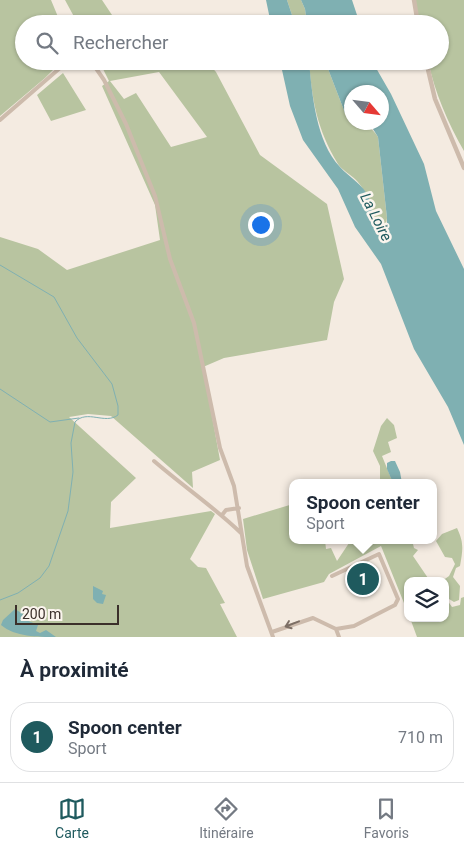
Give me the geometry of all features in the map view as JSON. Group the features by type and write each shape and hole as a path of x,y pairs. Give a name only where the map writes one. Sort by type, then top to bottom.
{"street":[{"path":"414,0 416,15"},
{"path":"0,120 58,70"},
{"path":"97,70 126,124 155,196 170,259 194,322 220,448 234,486 239,508 241,533 248,566 273,637"},
{"path":"428,70 435,99 464,168"},
{"path":"154,461 193,495 222,515 241,533"},
{"path":"222,515 226,510 239,508"},
{"path":"272,632 309,618 336,629 361,623 395,604 398,599 379,554 332,576"},
{"path":"336,629 339,637"}],"green space":[{"path":"0,0 51,0 57,15 15,15 15,70 53,70 0,116"},
{"path":"65,0 102,0 112,15 73,15"},
{"path":"287,0 301,0 306,15 292,15"},
{"path":"415,0 464,0 464,151 443,108 430,70 449,70 449,15 418,15"},
{"path":"104,70 214,70 260,155 327,204 344,279 334,302 327,340 224,358 203,367 220,460 192,472 193,488 111,416 88,414 69,417 136,478 111,502 110,528 211,511 215,514 190,559 198,567 206,568 225,603 220,604 237,637 0,637 0,237 38,249 67,270 160,240 155,205 102,86 109,81","holes":["159,72 207,137 171,147 136,93 124,99 110,81"]},
{"path":"310,70 328,70 344,110 344,130 372,130 378,137 387,218 384,236 378,235 375,231 372,210 364,191 355,179 338,164 331,151 320,127 314,102"},
{"path":"63,73 86,110 51,121 37,95"},
{"path":"387,418 394,425 397,438 388,442 391,452 382,456 391,479 380,479 380,466 373,451 381,426"},
{"path":"289,505 289,544 325,544 326,549 331,548 337,561 348,544 413,544 414,548 418,550 413,556 427,577 404,577 404,603 381,546 329,574 324,582 263,599 247,550 243,519"},
{"path":"457,528 461,538 460,566 456,568 453,577 460,586 459,600 454,602 449,599 448,577 455,564 452,558 445,557 437,540 442,534"},
{"path":"464,597 464,637 417,637 411,622 449,622 449,603 452,607 460,605 461,598"}],"water":[{"path":"266,0 287,0 292,15 269,15"},
{"path":"301,0 352,0 357,15 306,15"},
{"path":"282,70 310,70 317,117 325,145 340,167 366,193 371,202 376,231 378,235 384,236 387,218 378,137 374,130 389,130 389,91 391,94 424,164 436,211 464,269 464,445 448,407 414,349 381,264 355,227 338,189 303,140 290,106"},
{"path":"328,70 377,70 386,85 344,85 344,110"},
{"path":"395,461 401,479 391,479 387,469 387,463"},
{"path":"93,586 103,591 102,594 106,595 103,604 97,603 93,599"},
{"path":"15,609 23,614 24,619 38,625 36,631 40,633 46,630 56,637 20,634 1,625 3,620"}],"waterway":[{"path":"0,265 54,297 77,338 112,384 118,406 118,415 113,418 85,417 75,422 71,443 73,472 68,511 49,566 40,578 18,593 0,600"},
{"path":"0,389 50,422 79,418"}],"place":[{"name":"Spoon center","path":"363,579"}],"water label":[{"name":"La Loire","path":"376,217"}]}
